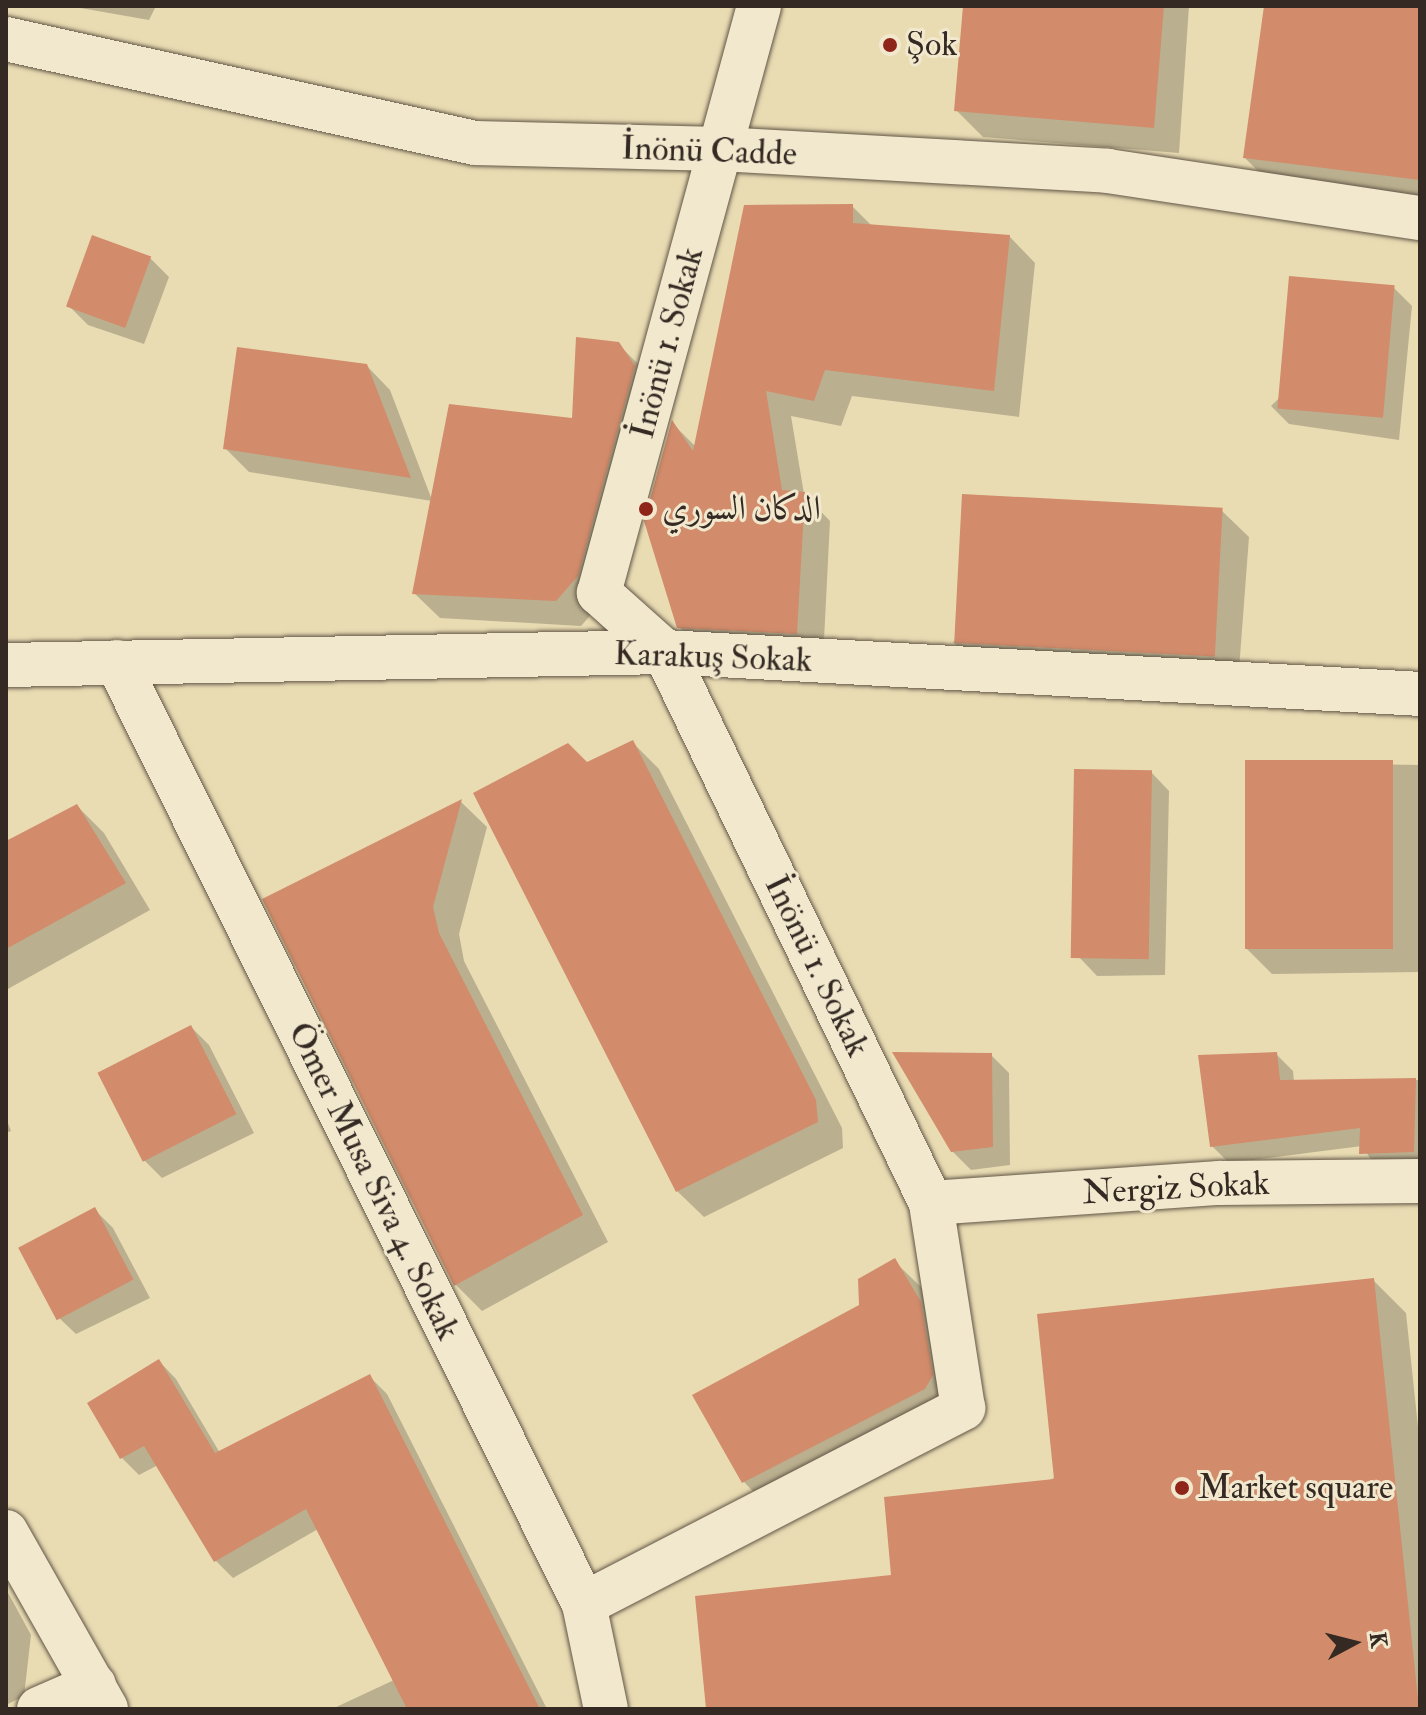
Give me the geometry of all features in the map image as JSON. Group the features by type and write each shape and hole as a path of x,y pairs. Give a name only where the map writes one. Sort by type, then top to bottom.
{"street":[{"path":"720,149 759,6"},
{"name":"İnönü Cadde","path":"6,39 475,143 720,149 1108,171 1420,218"},
{"name":"İnönü 1. Sokak","path":"584,1604 963,1408 931,1203 665,652 599,593 720,149"},
{"name":"Karakuş Sokak","path":"6,665 665,652 1420,694"},
{"name":"Ömer Musa Siva 4. Sokak","path":"117,662 584,1604 606,1709"},
{"name":"Nergiz Sokak","path":"931,1203 1219,1183 1420,1181"},
{"path":"6,1532 100,1697 39,1709"}],"building":[{"path":"963,6 1164,6 1154,128 954,111"},
{"path":"1264,6 1420,6 1420,180 1243,158"},
{"path":"853,204 853,223 1010,235 994,391 825,370 814,401 766,391 782,490 805,492 797,634 677,628 644,521 672,420 693,451 744,205"},
{"path":"92,235 151,257 125,328 66,306"},
{"path":"1289,276 1395,285 1383,418 1277,408"},
{"path":"576,337 619,342 635,366 578,576 556,601 412,594 449,404 572,418"},
{"path":"237,347 367,364 411,478 223,449"},
{"path":"962,494 1223,508 1215,656 954,643"},
{"path":"633,740 816,1100 818,1122 676,1192 473,793 568,743 587,762"},
{"path":"1245,760 1393,760 1393,949 1245,949"},
{"path":"1074,769 1152,770 1149,959 1071,958"},
{"path":"462,799 433,907 439,933 583,1215 454,1286 262,899"},
{"path":"77,804 126,883 6,949 6,841"},
{"path":"191,1025 236,1114 143,1162 97,1073"},
{"path":"892,1052 992,1053 993,1147 951,1152"},
{"path":"1277,1052 1280,1080 1416,1078 1414,1152 1359,1154 1360,1128 1210,1147 1198,1055"},
{"path":"95,1207 133,1279 57,1320 18,1248"},
{"path":"895,1258 921,1302 933,1375 925,1389 742,1483 692,1395 859,1305 858,1279"},
{"name":"Market square","path":"1374,1278 1419,1709 706,1709 695,1596 891,1575 884,1497 1054,1479 1037,1314"},
{"path":"159,1359 215,1453 370,1374 540,1709 407,1709 306,1509 214,1562 144,1446 120,1459 87,1403"}],"place":[{"name":"Şok","path":"890,45"},
{"name":"الدكان السوري","path":"646,509"},
{"name":"Market square","path":"1182,1488"}]}
